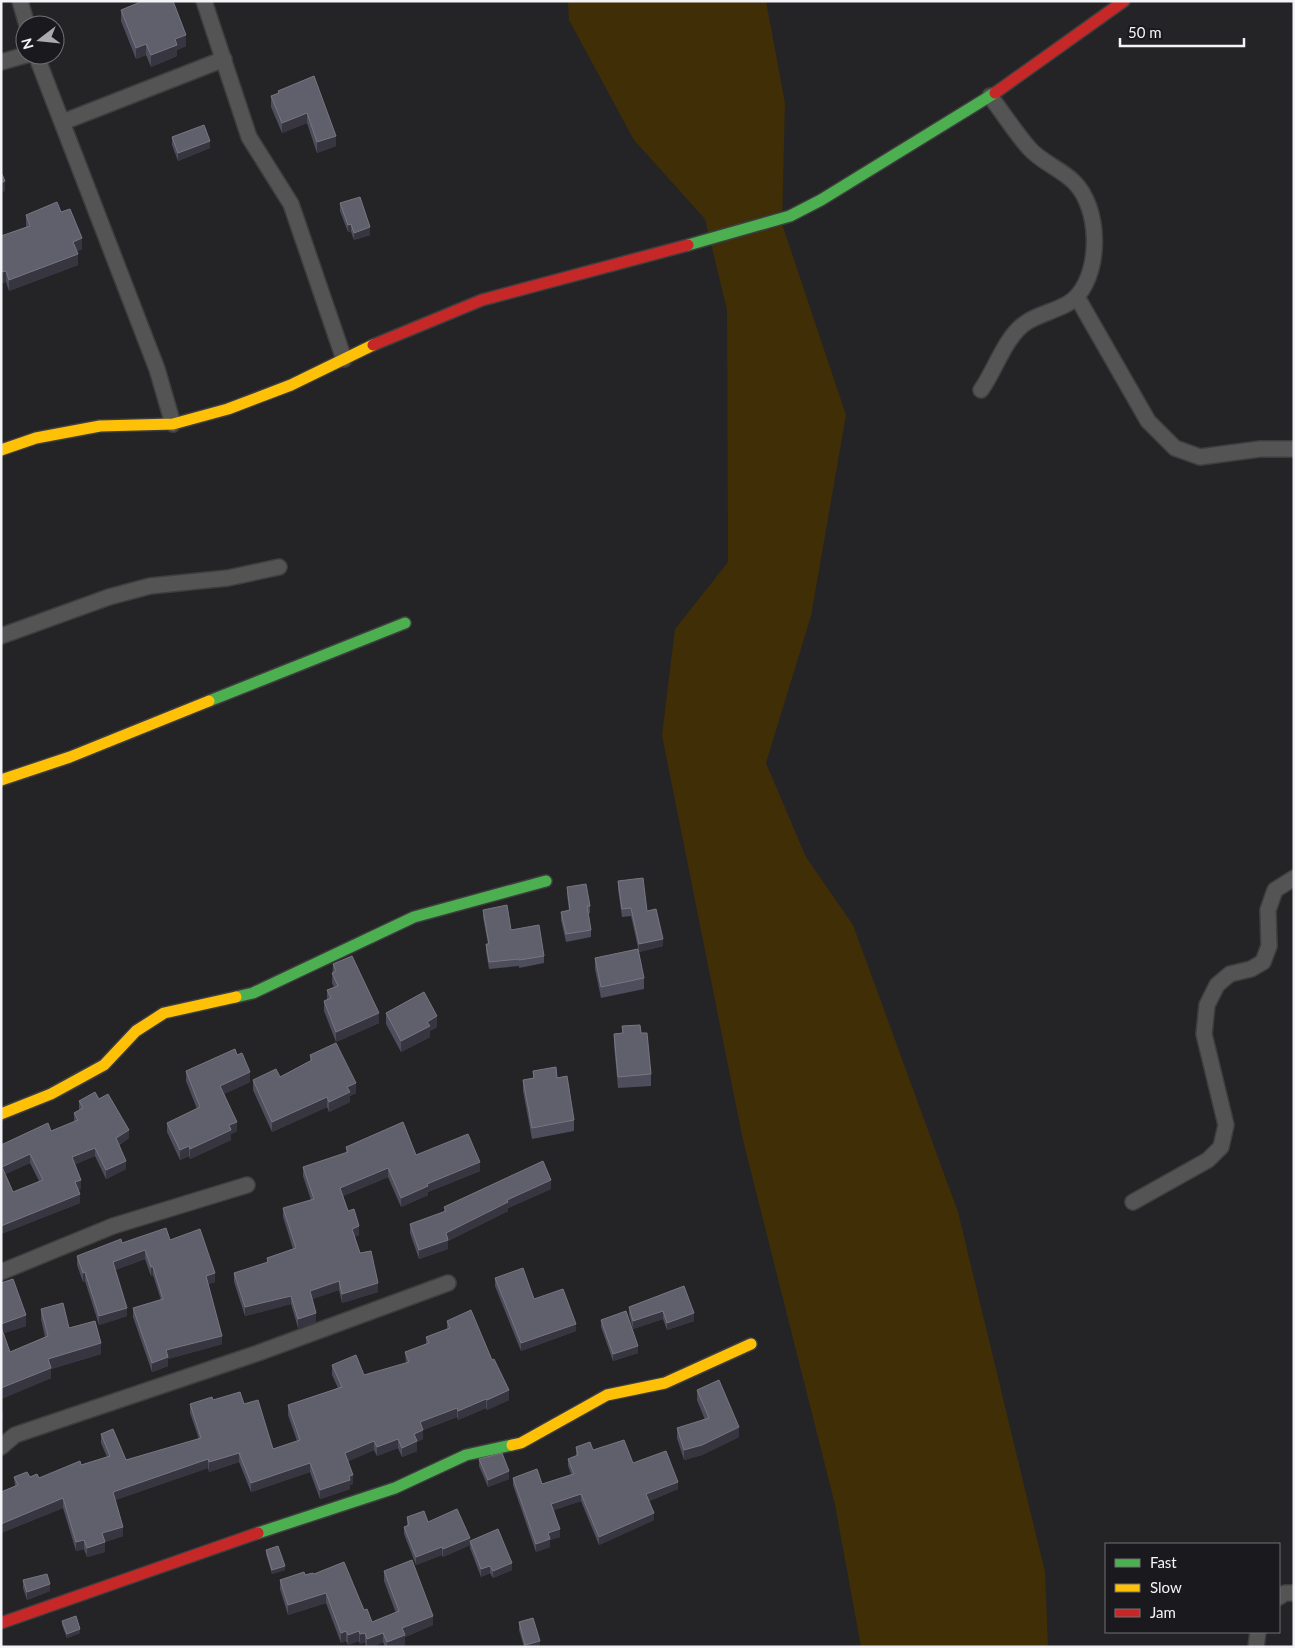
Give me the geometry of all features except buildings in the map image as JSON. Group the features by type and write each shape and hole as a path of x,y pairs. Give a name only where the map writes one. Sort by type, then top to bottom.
{"street":[{"path":"20,1 24,15"},
{"path":"204,1 250,138 291,204 344,359"},
{"path":"1,450 36,438 100,426 173,424 228,409 291,385 344,359 482,300 652,256 790,216 821,200 990,96 1124,1"},
{"path":"1,62 15,58"},
{"path":"63,122 224,60"},
{"path":"40,65 162,384 173,424"},
{"path":"981,390 992,375 1010,339 1026,322 1077,297 1087,282 1095,242 1092,209 1075,182 1030,150 990,96"},
{"path":"1077,297 1148,421 1175,448 1200,457 1260,449 1294,449"},
{"path":"1,636 109,597 150,586 228,578 279,566"},
{"path":"1,780 70,757 406,623"},
{"path":"1133,1202 1208,1160 1221,1147 1226,1125 1204,1034 1207,1004 1218,985 1230,974 1252,969 1263,962 1269,946 1268,910 1276,890 1294,878"},
{"path":"1,1114 51,1094 104,1065 136,1032 164,1013 253,993 414,916 546,881"},
{"path":"1,1272 113,1226 247,1185"},
{"path":"1,1448 15,1436 258,1353 448,1283"},
{"path":"1,1623 190,1555 395,1488 466,1455 520,1443 607,1395 665,1383 712,1360 751,1344"},
{"path":"1280,1597 1285,1593 1294,1593"},
{"path":"1256,1647 1258,1633"}],"shaded area":[{"path":"568,1 766,1 785,103 782,224 846,415 811,616 766,763 806,857 853,925 958,1212 1045,1572 1048,1647 861,1647 835,1505 743,1140 662,735 675,629 728,562 727,310 705,219 634,140 569,20"}],"traffic: fast":[{"path":"688,245 790,216 821,200 995,93"},
{"path":"209,701 405,623"},
{"path":"236,997 253,993 414,917 546,881"},
{"path":"258,1533 395,1488 466,1455 512,1445"}],"traffic: slow":[{"path":"1,450 36,438 100,426 173,424 228,409 291,385 373,345"},
{"path":"1,780 70,757 209,701"},
{"path":"1,1114 51,1094 104,1065 136,1031 164,1013 236,997"},
{"path":"512,1445 521,1443 607,1395 665,1383 751,1344"}],"traffic: jam":[{"path":"995,93 1124,1"},
{"path":"373,345 482,300 688,245"},
{"path":"1,1623 258,1533"}]}
